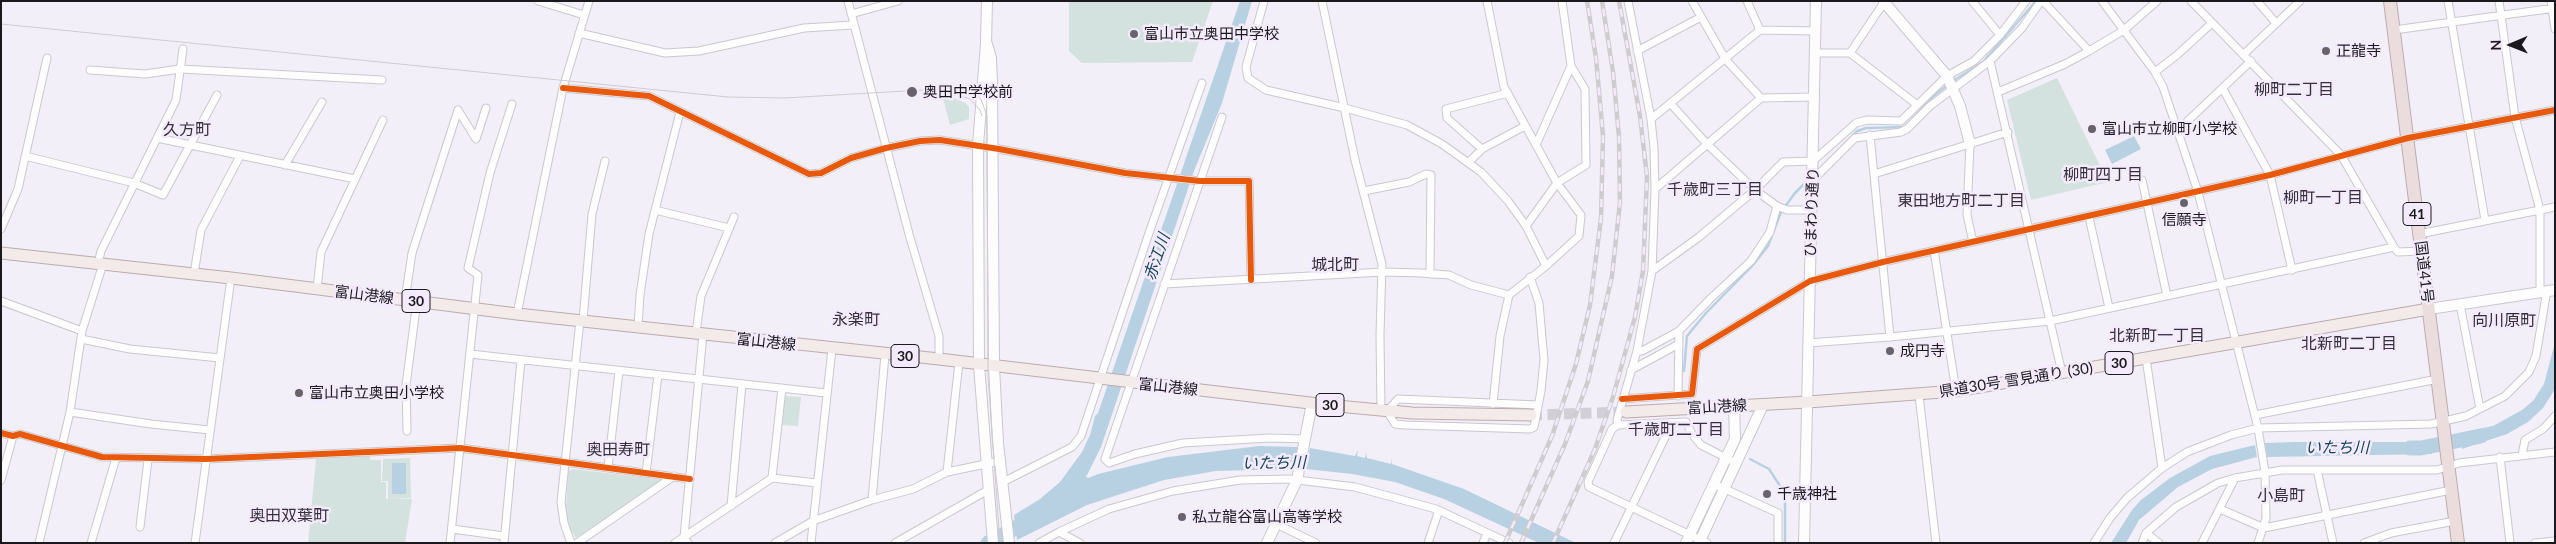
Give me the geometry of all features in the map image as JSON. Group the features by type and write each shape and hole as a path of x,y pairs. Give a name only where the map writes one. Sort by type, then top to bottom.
{"highway":[{"name":"国道41号","path":"2390,1 2458,543"}],"main road":[{"name":"富山港線","path":"1,253 231,278 517,314 939,359 1102,380 1312,403 1384,410 1531,415"},
{"name":"県道30号 雪見通り (30)","path":"1808,402 1956,391 2429,309"},
{"name":"富山港線","path":"1626,412 1808,402"}],"street":[{"path":"538,1 584,15"},
{"path":"517,314 562,88 589,1"},
{"path":"848,1 886,148 939,336 939,359"},
{"path":"851,14 898,1"},
{"path":"987,1 986,43 978,145 979,364 992,543"},
{"path":"1264,1 1246,67 1248,78 1266,90 1345,108 1407,125 1442,144 1469,162 1508,200 1526,226 1546,266"},
{"path":"1322,1 1383,272 1380,335 1384,410 1395,424 1530,429 1534,427 1544,360 1539,303 1530,277"},
{"path":"1487,1 1504,87 1557,183 1581,215 1579,236 1546,266 1509,295 1500,336 1493,404"},
{"path":"1526,226 1557,183 1586,165 1585,89 1572,66 1562,1"},
{"path":"1618,424 1617,420 1622,399 1637,351 1652,271 1655,189 1654,148 1651,120 1628,4 1636,1"},
{"path":"1692,1 1726,60 1761,98"},
{"path":"1747,1 1760,30"},
{"name":"ひまわり通り","path":"1804,543 1816,1"},
{"path":"1972,1 2000,34"},
{"path":"1652,271 1699,237 1755,190 1783,162 1813,161 1856,123 1867,120 1901,121 1916,104 1947,76 1974,60 2000,34 2026,1"},
{"path":"1813,180 1855,138 1901,132 1907,129 1930,106 1955,90 1990,61 2022,28 2042,1 2089,51"},
{"path":"2102,1 2155,72 2163,87 2198,192 2258,428 2264,472 2266,518 2258,543"},
{"path":"1998,92 2065,64 2089,51 2124,30 2157,1"},
{"path":"2190,1 2251,61 2341,155 2398,252 2421,251"},
{"path":"2257,1 2276,23"},
{"path":"2244,54 2300,1"},
{"path":"2448,1 2485,220"},
{"path":"2094,543 2110,518 2127,498 2162,468 2187,452 2258,428 2343,424 2410,426 2443,424 2480,410 2505,396 2529,372 2536,356 2550,289 2540,210 2515,117 2499,1"},
{"path":"1850,53 1884,2 1947,76 1955,90 1970,144 1967,216 1973,242"},
{"path":"2394,30 2500,16 2553,6 2555,29"},
{"path":"1637,51 1701,17"},
{"path":"2155,72 2178,55 2212,23"},
{"path":"579,33 665,53 699,51 804,28 853,25"},
{"path":"1651,120 1760,30 1816,31"},
{"path":"986,43 991,58 994,366 1000,461 1009,543"},
{"path":"39,543 70,412 82,335 101,264 101,252 176,100 183,49"},
{"path":"1815,52 1850,53 1916,104"},
{"path":"1,229 18,189 47,58"},
{"path":"1990,61 2008,132 2062,373"},
{"path":"2177,131 2251,61"},
{"path":"1536,145 1572,66"},
{"path":"90,70 145,74 180,69 382,80"},
{"path":"1003,482 1072,447 1081,436 1173,178 1202,83"},
{"path":"562,88 649,96 809,174 822,173 851,158 886,148 920,141 940,140 978,145 1102,170 1197,181 1250,180 1251,280"},
{"path":"2223,89 2270,175 2292,270"},
{"path":"1482,149 1447,118 1446,109 1508,93"},
{"path":"25,156 134,183 163,195 192,145 217,95"},
{"path":"1655,189 1761,98 1815,97"},
{"path":"285,165 322,102"},
{"path":"1670,103 1707,144 1755,190 1777,206 1787,210 1812,210"},
{"path":"450,543 478,276 468,268 490,173 512,104"},
{"path":"405,300 412,254 458,110 476,139 486,108"},
{"path":"1622,399 1692,394 1697,349 1810,280 1934,250 2090,217 2270,175 2408,138 2555,110"},
{"path":"638,326 640,295 655,210 680,112"},
{"path":"1222,117 1197,181 1164,284 1128,383 1105,459 1109,464 1135,454 1183,443 1269,438 1305,440"},
{"path":"317,289 321,252 383,120"},
{"path":"1469,162 1482,149 1525,126"},
{"path":"1874,174 2008,132"},
{"path":"1870,135 1890,337"},
{"path":"157,138 355,179"},
{"path":"194,274 201,230 240,156"},
{"path":"571,543 564,523 561,502 564,462 592,214 605,161"},
{"path":"1364,191 1409,182 1426,174 1431,175 1430,274"},
{"path":"2142,180 2167,296"},
{"path":"1637,351 1642,351 1679,331 1711,298 1751,262 1770,232 1777,206"},
{"path":"2419,234 2555,207"},
{"path":"655,210 729,228"},
{"path":"686,540 699,379 701,296 734,217"},
{"path":"2090,217 2109,308"},
{"path":"1808,343 2050,321 2394,247"},
{"path":"1934,250 1956,391"},
{"path":"1164,284 1383,272 1450,275 1471,285 1509,295"},
{"path":"196,542 231,278"},
{"path":"2429,309 2550,289"},
{"path":"1,301 82,335 130,349 220,358"},
{"path":"407,432 406,385 417,301"},
{"path":"2460,304 2480,410"},
{"path":"1678,396 1677,345 1679,331"},
{"path":"1631,370 1677,345"},
{"path":"811,543 832,349"},
{"path":"470,354 826,393"},
{"path":"872,500 886,354"},
{"path":"2146,358 2162,468"},
{"path":"452,529 504,539 521,360"},
{"path":"947,472 959,362"},
{"path":"608,468 619,371"},
{"path":"646,473 658,375"},
{"path":"2255,415 2438,379"},
{"path":"731,506 742,384"},
{"path":"772,478 782,388"},
{"path":"1919,395 1936,543"},
{"path":"1384,410 1398,399 1538,405"},
{"path":"1267,543 1298,476 1312,403"},
{"path":"1736,463 1701,445 1692,434 1686,422 1618,424 1612,430 1588,482 1589,487 1631,507 1688,539 1702,542 1763,405"},
{"path":"1688,539 1736,433 1734,406"},
{"path":"70,412 150,424 210,430"},
{"path":"2522,456 2525,440 2543,429 2555,416"},
{"path":"1614,543 1672,422"},
{"path":"1,433 13,436 20,434 102,457 116,458 148,460 206,459 390,453 460,448 690,479"},
{"path":"1,480 13,436"},
{"path":"2142,543 2146,533 2176,507 2218,483 2235,478 2264,472 2437,470 2459,463 2555,452"},
{"path":"2500,457 2510,543"},
{"path":"91,543 116,458"},
{"path":"140,527 148,460"},
{"path":"775,543 813,521 872,500 913,490 947,472 1000,461"},
{"path":"2317,470 2333,543"},
{"path":"577,543 674,476"},
{"path":"1039,543 1089,517 1133,501 1213,482 1298,476 1355,487 1436,509 1508,543"},
{"path":"675,543 686,540 772,478 817,482"},
{"path":"2202,543 2235,478"},
{"path":"1714,484 1778,512 1778,543"},
{"path":"894,543 988,490"},
{"path":"2220,509 2264,528 2451,490"},
{"path":"1428,543 1438,513 1436,509"},
{"path":"2364,543 2391,533 2455,521"},
{"path":"1276,524 1316,543"},
{"path":"1060,532 1080,543"},
{"path":"1483,543 1487,533"},
{"path":"2146,533 2159,543"},
{"path":"2534,543 2555,541"}],"shaded area":[{"name":"富山市立奥田中学校","path":"1069,1 1213,1 1192,62 1082,63 1069,51"},
{"path":"2057,78 2108,182 2031,200 2007,100"},
{"path":"943,98 954,98 965,103 969,107 969,119 950,125"},
{"path":"785,396 801,397 798,426 782,425"},
{"path":"370,456 370,460 381,460 381,482 386,482 386,499 388,499 388,481 382,481 383,459 410,458 411,498 391,499 412,499 405,543 308,543 316,459"},
{"path":"572,469 664,480 576,538 568,525 566,508 568,471"}],"water":[{"name":"赤江川","path":"1240,1 1252,1 1222,103 1194,171 1101,447 1086,477 1168,457 1259,446 1298,447 1293,469 1216,471 1164,480 1087,505 1017,540 1014,515 1040,499 1060,482 1082,452 1090,435"},
{"path":"2134,136 2141,149 2112,164 2105,150"},
{"path":"2555,342 2555,389 2543,408 2528,422 2507,434 2462,449 2462,439 2460,439 2459,433 2493,426 2522,410 2533,401 2544,384"},
{"name":"いたち川","path":"2430,442 2429,448 2432,454 2267,457 2265,443"},
{"path":"2255,445 2257,457 2212,469 2178,487 2139,520 2126,543 2111,543 2132,510 2141,500 2170,478 2210,456"},
{"name":"いたち川","path":"1310,448 1355,456 1358,450 1357,456 1365,458 1366,452 1367,458 1391,464 1392,459 1392,464 1464,489 1576,543 1539,543 1444,499 1395,482 1352,474 1306,469"},
{"path":"392,463 406,463 406,494 392,494"}],"waterway":[{"path":"1953,81 1983,62 2036,1"},
{"path":"1913,118 1936,94 1949,84"},
{"path":"1817,172 1857,131 1866,128 1904,127"},
{"path":"1684,371 1687,336 1706,313 1753,265 1768,246 1781,212 1795,193 1809,179"},
{"name":"いたち川","path":"2410,448 2421,448 2481,436"},
{"path":"1750,459 1769,469 1782,489 1785,500 1785,543"},
{"name":"いたち川","path":"988,543 1033,518"}],"tunnel":[{"path":"1531,415 1626,412"}],"tram line":[{"path":"1,24 728,97 785,98 956,88 972,91 981,99 987,116 988,376 1000,543"},
{"path":"952,93 970,99 980,110 982,116"}],"railway":[{"path":"1505,543 1552,436 1576,364 1590,305 1601,218 1603,136 1596,58 1587,1"},
{"path":"1521,543 1565,444 1588,381 1612,276 1620,202 1619,137 1613,72 1602,1"},
{"path":"1553,543 1595,449 1613,397 1635,317 1643,271 1647,177 1640,116 1619,1"}],"cycle path":[{"path":"563,88 649,96 809,174 821,173 851,158 886,148 920,141 940,140 999,149 1125,173 1200,181 1249,181 1251,280"},
{"path":"1622,399 1692,394 1697,349 1810,281 1883,262 2270,175 2408,138 2555,110"},
{"path":"1,433 13,436 20,434 102,457 206,459 460,448 690,479"}],"place":[{"name":"富山市立奥田中学校","path":"1134,34"},
{"name":"正龍寺","path":"2326,51"},
{"name":"奥田中学校前","path":"912,92"},
{"name":"富山市立柳町小学校","path":"2092,129"},
{"name":"信願寺","path":"2184,203"},
{"name":"成円寺","path":"1890,351"},
{"name":"富山市立奥田小学校","path":"299,393"},
{"name":"千歳神社","path":"1767,494"},
{"name":"私立龍谷富山高等学校","path":"1182,517"}],"district":[{"name":"柳町二丁目","path":"2294,90"},
{"name":"久方町","path":"187,130"},
{"name":"柳町四丁目","path":"2103,175"},
{"name":"千歳町三丁目","path":"1715,190"},
{"name":"柳町一丁目","path":"2323,198"},
{"name":"東田地方町二丁目","path":"1961,201"},
{"name":"城北町","path":"1335,265"},
{"name":"永楽町","path":"856,320"},
{"name":"向川原町","path":"2504,321"},
{"name":"北新町一丁目","path":"2157,336"},
{"name":"北新町二丁目","path":"2349,344"},
{"name":"千歳町二丁目","path":"1676,430"},
{"name":"奥田寿町","path":"618,450"},
{"name":"小島町","path":"2281,496"},
{"name":"奥田双葉町","path":"289,516"}]}
